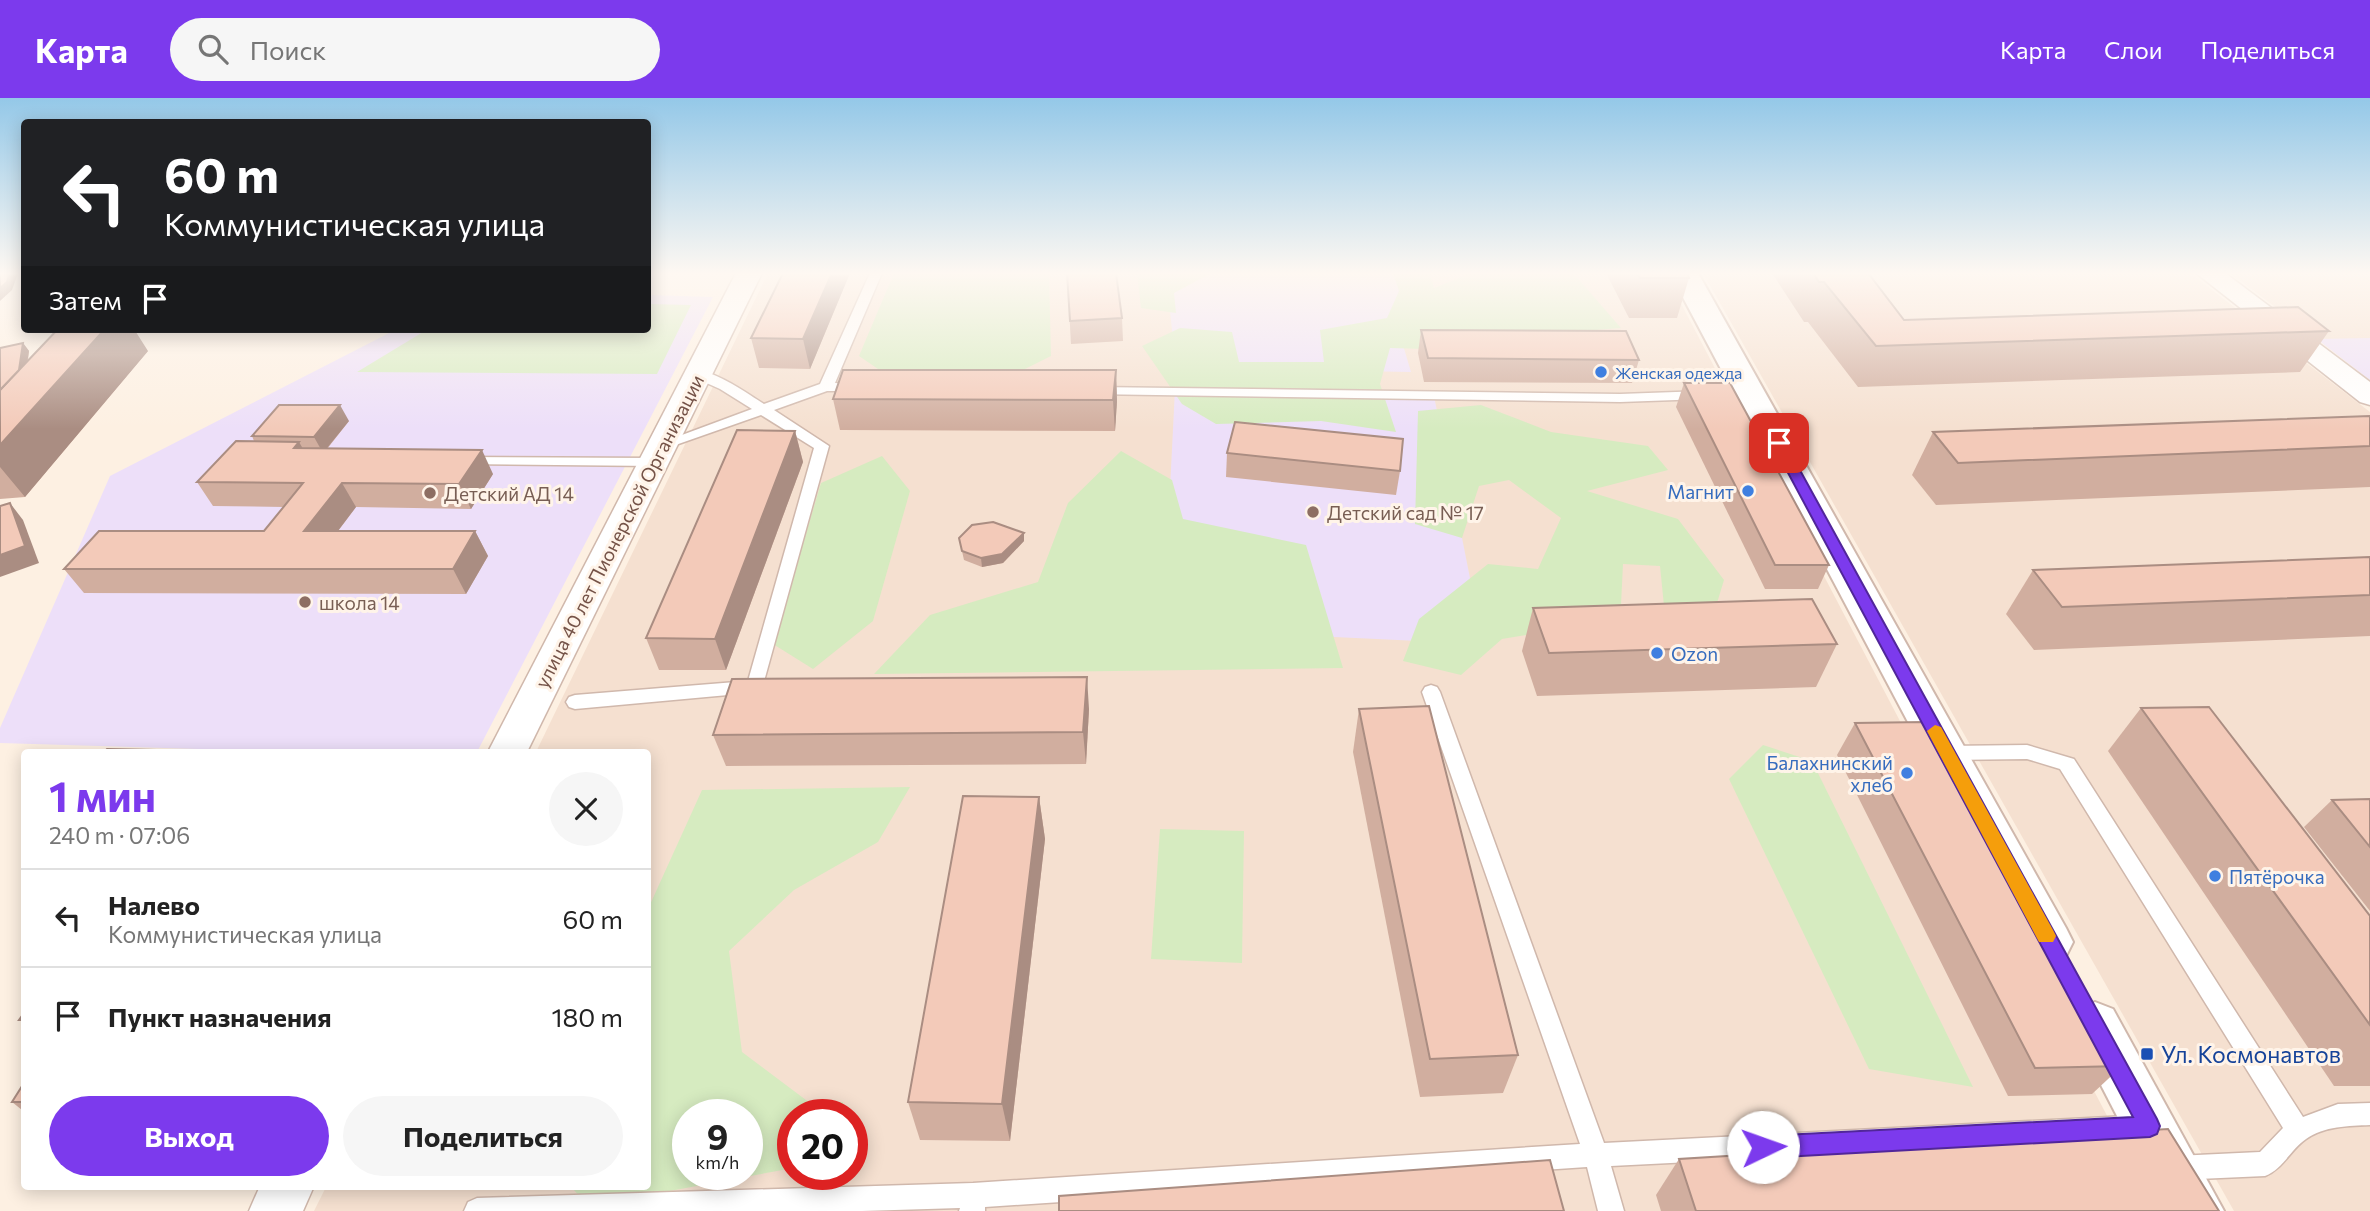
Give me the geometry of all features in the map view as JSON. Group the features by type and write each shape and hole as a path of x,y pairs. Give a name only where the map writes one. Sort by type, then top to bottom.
{"street":[{"name":"улица 40 лет Пионерской Организации","path":"509,749 723,325"},
{"path":"1707,325 1739,395 1947,752 2196,1211"},
{"path":"2277,325 2370,396"},
{"path":"275,1211 286,1190"}],"lane":[{"path":"826,387 853,325"},
{"path":"575,702 755,687 822,446 725,386 698,374"},
{"path":"443,461 658,453 760,410 826,387 881,388"},
{"path":"1077,391 1620,398 1739,395"},
{"path":"1431,692 1596,1155 1611,1211"},
{"path":"1947,752 2027,752 2067,764 2298,1130"},
{"path":"2172,1168 2265,1164 2298,1130 2338,1115 2370,1114"},
{"path":"477,1211 973,1203 1596,1155 2150,1126"}],"shaded area":[{"name":"школа 14","path":"651,325 699,325 479,749 198,749 0,743 0,728 110,476 389,333 651,333"},
{"path":"743,325 1692,325 2157,1211 314,1211 324,1190 651,1190 651,749 537,749"},
{"path":"1171,325 1402,325 1403,345 1411,372 1176,368"},
{"path":"1732,325 2257,325 2370,412 2370,1211 2234,1211"},
{"path":"2299,325 2370,325 2370,379"},
{"path":"2370,338 2370,380 2317,339"},
{"name":"Детский сад № 17","path":"1175,389 1434,396 1483,644 1163,629"}],"green space":[{"path":"651,325 681,325 657,374 357,372 421,333 651,333"},
{"path":"872,325 1050,325 1051,356 991,386 897,382 859,356"},
{"path":"1348,325 1618,325 1621,328 1503,337 1461,350 1390,348 1380,384 1396,432 1321,421 1216,424 1182,404 1142,346 1180,328 1232,332 1239,362 1324,362 1320,330"},
{"path":"1481,405 1551,432 1648,446 1668,470 1587,491 1678,519 1724,580 1714,613 1664,606 1660,566 1623,564 1621,605 1545,632 1502,639 1461,675 1403,661 1419,619 1488,564 1538,569 1561,518 1509,480 1479,486 1462,538 1415,524 1418,411"},
{"path":"1121,451 1172,480 1183,519 1306,545 1343,668 874,674 930,615 1038,582 1068,503"},
{"path":"882,456 910,491 873,621 813,669 773,644 821,483"},
{"path":"1763,745 1812,761 1973,1087 1869,1069 1729,779"},
{"path":"910,787 878,842 794,890 729,951 742,1052 805,1099 777,1099 777,1171 763,1174 763,1099 672,1099 672,1190 675,1190 589,1206 574,1190 651,1190 651,902 702,790"},
{"path":"1160,829 1244,831 1242,963 1151,959"}],"building":[{"path":"757,325 809,325 803,339 751,338"},
{"path":"1859,325 2321,325 2329,331 1876,346"},
{"path":"1421,330 1626,331 1639,360 1428,358"},
{"path":"54,333 101,333 0,445 0,390"},
{"path":"23,343 19,370 0,390 0,348"},
{"path":"843,370 1116,370 1113,400 833,399"},
{"path":"1684,383 1730,383 1829,565 1775,565"},
{"path":"279,405 340,405 314,437 252,436"},
{"path":"2370,416 2370,446 1958,463 1933,432"},
{"path":"1235,422 1403,439 1400,471 1227,453"},
{"path":"737,430 795,431 715,639 646,638"},
{"path":"236,441 299,442 294,448 482,450 459,484 342,483 304,531 475,531 453,569 64,569 99,531 264,531 303,483 197,482"},
{"path":"10,503 25,546 0,555 0,506"},
{"path":"993,522 1024,533 1002,554 981,558 962,551 959,538 972,525"},
{"path":"2370,557 2370,595 2062,607 2033,570"},
{"path":"1812,599 1837,644 1549,653 1533,608"},
{"path":"1087,677 1083,732 713,735 732,679"},
{"path":"1429,706 1518,1055 1430,1059 1359,709"},
{"path":"2209,707 2370,916 2370,1025 2141,708"},
{"path":"1924,722 2122,1066 2035,1068 1855,723"},
{"path":"963,796 1039,797 1002,1104 908,1102"},
{"path":"2370,799 2370,847 2332,800"},
{"path":"21,1088 21,1102 12,1102"},
{"path":"2168,1129 2219,1211 1696,1211 1679,1159"},
{"path":"1550,1160 1564,1211 1059,1211 1059,1196"}],"slow traffic":[{"path":"1935,731 2046,936"}],"place":[{"name":"Женская одежда","path":"1601,372"},
{"name":"Магнит","path":"1748,491"},
{"name":"Детский АД 14","path":"430,493"},
{"name":"Детский сад № 17","path":"1313,512"},
{"name":"школа 14","path":"305,602"},
{"name":"Ozon","path":"1657,653"},
{"name":"Балахнинский хлеб","path":"1907,773"},
{"name":"Пятёрочка","path":"2215,876"},
{"name":"Ул. Космонавтов","path":"2147,1054"}],"route":[{"path":"1763,1147 2150,1126 1779,443"}]}
